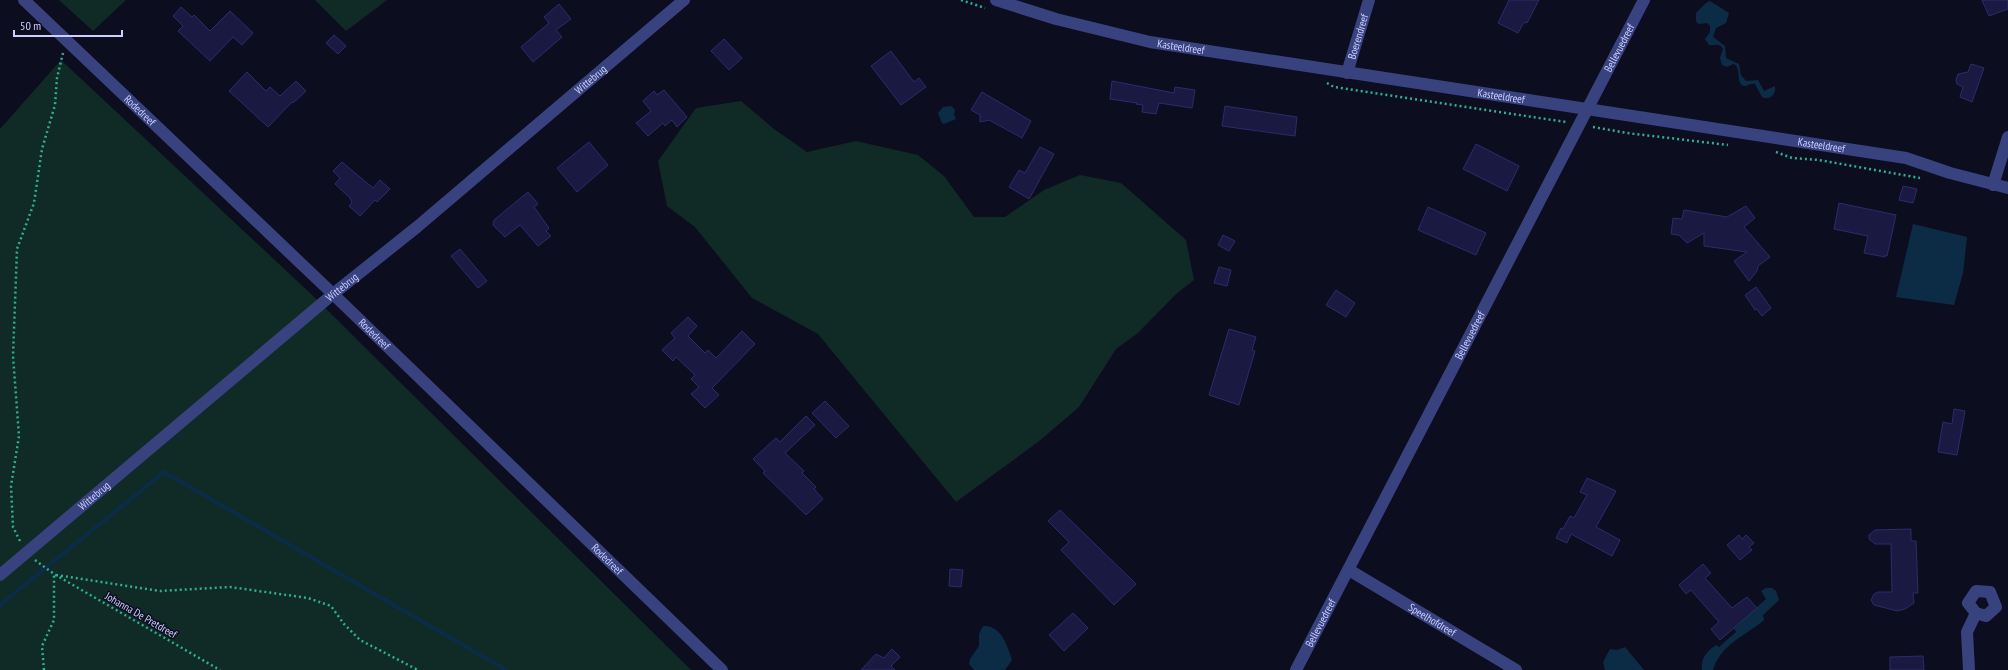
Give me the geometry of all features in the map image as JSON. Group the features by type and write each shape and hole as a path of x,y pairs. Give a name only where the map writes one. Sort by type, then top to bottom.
{"street":[{"name":"Rodedreef","path":"24,0 333,294 722,670"},
{"name":"Wittebrug","path":"0,575 333,294 424,222 684,0"},
{"name":"Kasteeldreef","path":"996,0 1056,19 1150,42 1906,158 1993,185 2008,188"},
{"name":"Boerendreef","path":"1346,73 1369,0"},
{"name":"Bellevuedreef","path":"1296,670 1644,0"},
{"path":"1993,185 2008,137"},
{"name":"Speelhofdreef","path":"1349,570 1516,670"},
{"path":"1969,670 1967,632 1976,613"}],"path":[{"path":"26,553 13,527 11,486 19,436 13,356 17,249 34,203 42,149 55,104 57,78 66,41"},
{"name":"Johanna De Pretdreef","path":"26,553 54,574 220,670"},
{"path":"44,670 42,646 54,620 54,574 160,590 230,586 308,598 331,606 344,624 360,640 418,670"}],"green space":[{"path":"59,0 126,0 93,31"},
{"path":"315,0 387,0 346,31"},
{"path":"61,60 310,293 691,670 0,670 0,129"},
{"path":"741,101 774,129 807,152 856,141 918,155 944,176 974,217 1005,217 1044,190 1080,175 1121,183 1186,240 1194,280 1176,294 1138,333 1116,349 1079,407 1038,442 956,502 818,334 752,298 695,227 667,206 658,161 696,108"}],"water":[{"path":"1710,1 1729,13 1726,23 1716,28 1713,37 1725,46 1726,58 1739,64 1741,75 1746,81 1758,80 1764,91 1775,86 1775,91 1772,96 1766,98 1762,97 1755,84 1745,86 1742,85 1739,80 1738,69 1734,64 1727,67 1722,65 1720,58 1723,49 1722,47 1719,45 1709,45 1705,39 1710,32 1710,26 1707,23 1698,24 1696,21 1696,13"},
{"path":"951,106 955,110 954,115 956,119 944,124 942,123 938,113 943,107"},
{"path":"1913,224 1967,237 1963,273 1954,305 1896,297"},
{"path":"1766,588 1772,588 1776,591 1779,600 1763,615 1764,620 1734,641 1722,653 1713,670 1702,670 1702,662 1707,653 1716,645 1719,647 1736,632 1734,628 1766,599 1761,591"},
{"path":"983,626 999,632 1008,648 1012,660 1005,670 974,670 969,664 970,659 979,646 979,634"},
{"path":"1625,647 1644,670 1605,670 1603,662 1610,649 1617,650"}],"building":[{"path":"1509,0 1539,0 1527,23 1525,22 1523,24 1518,33 1498,23"},
{"path":"1982,0 2008,0 2008,9 1989,16"},
{"path":"559,4 571,19 556,30 562,37 533,62 521,47 549,23 544,17"},
{"path":"181,7 192,17 194,15 210,31 230,11 253,33 242,45 233,37 210,61 178,31 183,26 173,16"},
{"path":"334,35 346,46 338,54 326,43"},
{"path":"724,39 742,58 729,70 711,51"},
{"path":"891,51 914,82 919,78 926,87 901,105 871,66"},
{"path":"1971,64 1984,68 1972,102 1960,97 1963,87 1957,84 1956,80 1958,74 1968,72"},
{"path":"247,72 266,91 270,87 280,96 296,81 306,91 293,103 292,102 268,127 229,91"},
{"path":"1112,81 1174,93 1175,87 1195,90 1192,108 1159,103 1156,114 1142,112 1143,105 1110,99"},
{"path":"664,90 687,117 677,127 672,120 665,126 663,123 648,136 636,123 651,111 643,101 654,91 657,95"},
{"path":"982,92 1031,121 1022,138 989,120 980,122 980,115 971,110"},
{"path":"1225,106 1297,117 1295,136 1222,126"},
{"path":"589,142 608,165 577,192 557,168"},
{"path":"1476,144 1519,166 1507,191 1463,169"},
{"path":"1040,147 1054,154 1029,199 1009,187 1019,170 1025,173"},
{"path":"342,162 373,188 380,180 390,189 377,202 375,200 360,216 349,206 352,203 350,198 335,184 340,178 333,171"},
{"path":"1903,186 1917,189 1913,203 1899,200"},
{"path":"528,192 538,204 534,207 549,228 546,231 551,236 538,246 520,225 505,237 493,225 494,220"},
{"path":"1839,203 1896,215 1887,256 1885,255 1885,257 1864,253 1868,236 1834,229"},
{"path":"1746,206 1755,218 1744,227 1770,257 1758,266 1757,271 1749,281 1734,261 1747,252 1704,246 1704,233 1687,243 1679,235 1671,234 1673,218 1682,219 1684,210 1727,217"},
{"path":"1428,207 1486,233 1476,255 1418,230"},
{"path":"1223,235 1235,241 1229,251 1218,245"},
{"path":"460,249 487,281 478,288 451,256"},
{"path":"1219,267 1231,270 1227,286 1214,283"},
{"path":"1756,287 1771,308 1762,316 1757,309 1755,310 1745,295"},
{"path":"1336,290 1355,303 1346,317 1326,305"},
{"path":"688,317 697,326 688,336 705,353 708,350 716,358 742,331 755,344 712,388 719,395 705,408 691,394 699,387 691,379 695,375 676,357 673,361 662,350 675,338 671,333"},
{"path":"1229,329 1256,337 1252,350 1255,351 1239,405 1209,395"},
{"path":"825,401 849,426 836,438 812,413"},
{"path":"1954,409 1965,411 1957,455 1938,452 1943,422 1952,424"},
{"path":"806,416 815,425 785,453 804,471 802,473 816,487 814,489 823,499 806,515 763,473 765,471 753,459 776,438 780,442"},
{"path":"1587,478 1616,491 1596,527 1620,540 1612,556 1571,534 1567,543 1556,538 1570,516 1574,518 1587,495 1580,492"},
{"path":"1060,510 1136,584 1114,605 1061,550 1069,542 1048,521"},
{"path":"1911,529 1911,541 1916,541 1918,593 1913,593 1914,603 1905,609 1897,611 1874,605 1871,600 1874,594 1878,592 1892,592 1891,544 1875,544 1869,539 1869,535 1875,530"},
{"path":"1739,535 1742,539 1746,535 1754,543 1749,547 1752,550 1740,560 1727,545"},
{"path":"1703,564 1711,573 1705,578 1732,608 1747,597 1757,608 1720,640 1711,629 1719,622 1691,590 1686,594 1679,585"},
{"path":"950,569 963,570 961,587 949,586"},
{"path":"1073,613 1088,628 1064,651 1049,635"},
{"path":"892,649 900,657 891,666 895,670 861,670 876,654 884,658"},
{"path":"1923,656 1924,670 1890,670 1890,657"}],"waterway":[{"path":"0,605 164,472 506,670"}]}
